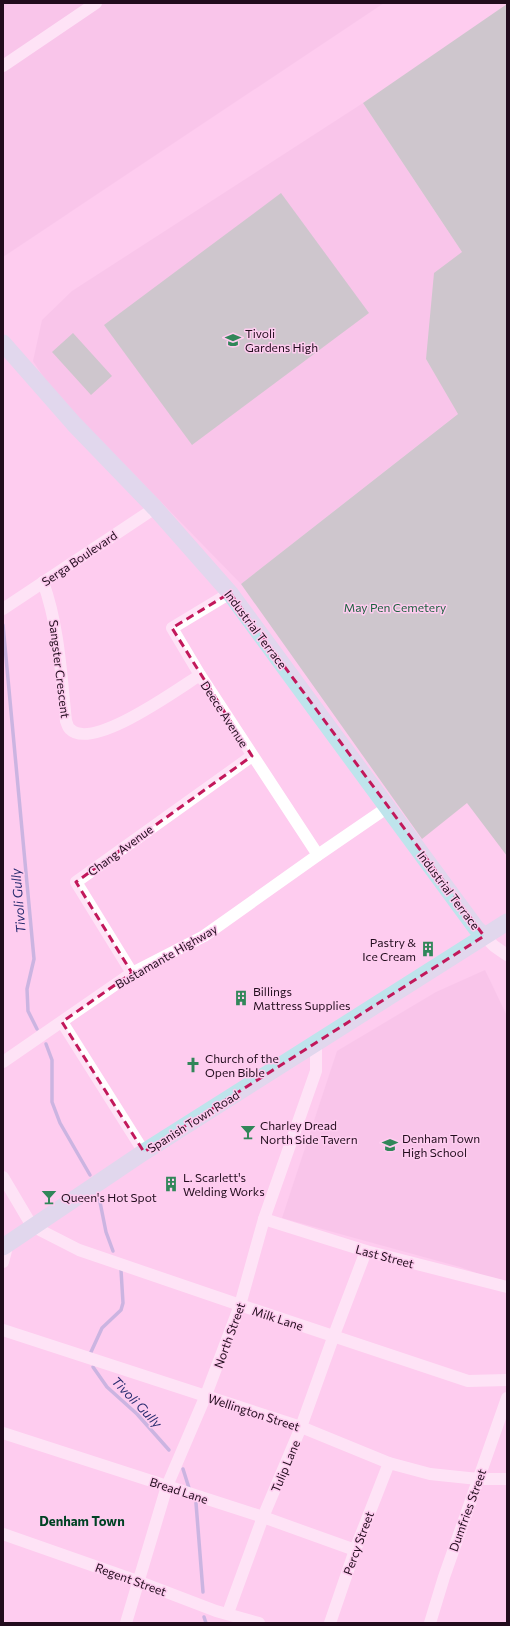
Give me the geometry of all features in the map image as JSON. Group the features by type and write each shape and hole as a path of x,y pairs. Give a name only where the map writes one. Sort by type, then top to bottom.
{"street":[{"path":"3,66 96,3"},
{"name":"Industrial Terrace","path":"3,343 74,424 155,508 230,593 476,928 484,936"},
{"name":"Serga Boulevard","path":"3,609 155,508"},
{"name":"Sangster Crescent","path":"43,582 51,603 55,623 66,721 69,729 76,733 96,733 129,720 200,675"},
{"name":"Deece Avenue","path":"230,593 172,628 252,756 318,855"},
{"name":"Chang Avenue","path":"132,973 76,882 252,756"},
{"name":"Bustamante Highway","path":"3,1062 132,973 204,936 388,807"},
{"name":"Spanish Town Road","path":"5,1245 144,1152 507,922"},
{"path":"484,936 494,946 507,955"},
{"path":"62,1022 144,1152"},
{"name":"North Street","path":"126,1623 140,1582 167,1486 206,1395 240,1305 264,1219 316,1071 316,1043"},
{"path":"3,1177 32,1226"},
{"name":"Last Street","path":"264,1219 366,1251 507,1287"},
{"name":"Milk Lane","path":"32,1226 79,1250 468,1381 507,1380"},
{"path":"3,1262 5,1245"},
{"name":"Tulip Lane","path":"228,1613 263,1517 301,1427 366,1251"},
{"name":"Wellington Street","path":"3,1330 301,1427 389,1463 430,1474 478,1479 507,1479"},
{"name":"Dumfries Street","path":"430,1623 444,1577 507,1398"},
{"name":"Bread Lane","path":"3,1433 263,1517 355,1550"},
{"name":"Percy Street","path":"330,1623 355,1550 389,1463"},
{"name":"Regent Street","path":"3,1534 140,1582 216,1611 228,1613 259,1623"}],"highlighted area":[{"path":"230,593 484,936 144,1152 62,1022 132,973 76,882 252,756 172,628"}],"shaded area":[{"path":"3,3 384,3 3,257"},
{"name":"Tivoli Gardens High","path":"363,103 462,252 426,359 459,413 241,584 52,390 33,361 42,320 72,291"},
{"name":"Denham Town High School","path":"485,970 507,1016 507,1284 460,1267 282,1218 337,1051 436,992"}],"green space":[{"name":"May Pen Cemetery","path":"507,4 507,856 467,803 422,839 241,584 458,414 426,359 434,273 462,252 363,103"},
{"path":"281,193 369,313 192,445 104,325"},
{"path":"73,333 112,376 91,395 52,352"}],"waterway":[{"name":"Tivoli Gully","path":"3,625 34,959 27,989 28,1011 37,1029"},
{"name":"Tivoli Gully","path":"46,1044 52,1060 52,1102 60,1123 90,1175"},
{"name":"Tivoli Gully","path":"99,1197 106,1232 113,1251"},
{"name":"Tivoli Gully","path":"91,1352 102,1328 121,1310 123,1303 121,1270"},
{"name":"Tivoli Gully","path":"93,1367 107,1387 137,1414 169,1450"},
{"name":"Tivoli Gully","path":"183,1469 189,1488"},
{"name":"Tivoli Gully","path":"196,1503 203,1592"},
{"name":"Tivoli Gully","path":"204,1617 206,1623"}],"place":[{"name":"Tivoli Gardens High","path":"233,340"},
{"name":"Pastry & Ice Cream","path":"428,949"},
{"name":"Billings Mattress Supplies","path":"241,998"},
{"name":"Church of the Open Bible","path":"193,1065"},
{"name":"Charley Dread North Side Tavern","path":"248,1132"},
{"name":"Denham Town High School","path":"390,1145"},
{"name":"L. Scarlett's Welding Works","path":"171,1184"},
{"name":"Queen's Hot Spot","path":"49,1197"}],"district":[{"name":"Denham Town","path":"82,1521"}]}
